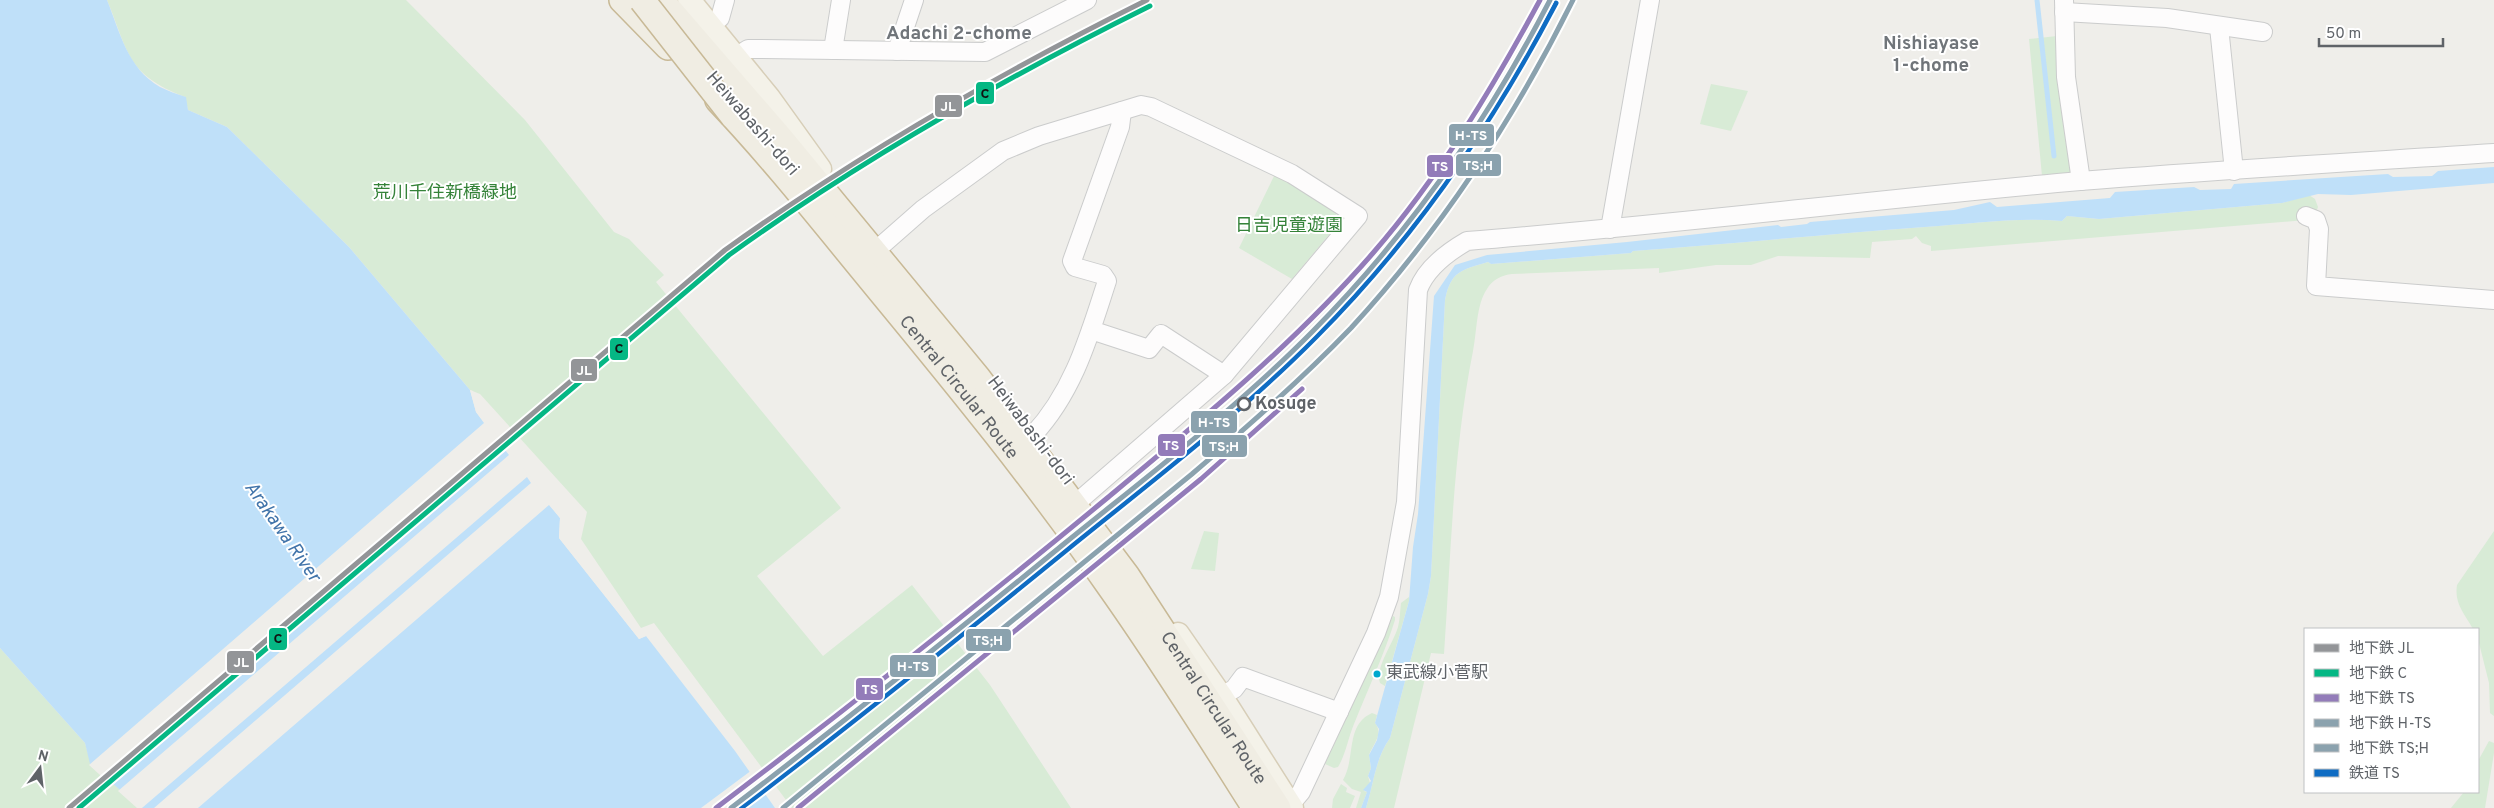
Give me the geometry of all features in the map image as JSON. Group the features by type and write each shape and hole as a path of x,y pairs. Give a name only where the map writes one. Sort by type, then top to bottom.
{"highway":[{"name":"Central Circular Route","path":"622,0 733,116 828,227 966,396 1115,594 1254,808"},
{"path":"642,0 733,116"},
{"name":"Central Circular Route","path":"662,0 782,139 978,378 1127,576 1287,807"},
{"path":"680,0 726,55 782,139"}],"main road":[{"name":"Heiwabashi-dori","path":"642,0 728,95 973,390 1117,583 1199,702 1266,808"},
{"name":"Heiwabashi-dori","path":"689,0 736,57 815,163 985,370 1124,556 1221,696 1287,807"}],"street":[{"path":"711,25 720,18 725,0"},
{"path":"833,50 841,0"},
{"path":"896,51 914,0"},
{"path":"736,57 748,49 985,52 1087,0"},
{"path":"1610,229 1650,0"},
{"path":"2081,181 2066,77 2064,6 2263,32"},
{"path":"2219,27 2234,170"},
{"path":"882,245 923,209 1003,150 1038,136 1140,105 1150,107 1292,174 1358,216 1224,375 1080,499"},
{"path":"1033,435 1047,420 1074,376 1108,281 1103,276 1075,267 1072,261 1120,127 1122,111"},
{"path":"1287,807 1301,792 1384,613 1397,558 1406,502 1418,299 1421,283 1447,252 1467,241 1610,229 2081,181 2494,153"},
{"path":"2306,216 2312,217 2318,223 2316,286 2494,300"},
{"path":"1091,330 1149,349 1161,334 1224,375"},
{"path":"1221,696 1234,689 1244,677 1338,712"}],"green space":[{"name":"荒川千住新橋緑地","path":"107,0 406,0 525,120 614,232 629,239 664,275 656,282 841,508 757,576 823,656 912,585 990,685 1071,808 792,808 654,623 641,628 581,539 587,512 480,394 470,390 349,247 227,127 188,110 185,97 151,80 140,70 126,48"},
{"path":"2057,36 2073,176 2042,176 2029,39"},
{"path":"1711,84 1748,91 1731,131 1700,124"},
{"name":"日吉児童遊園","path":"1275,174 1336,213 1338,224 1292,279 1239,248"},
{"path":"2309,195 2315,199 2318,207 2315,215 2306,220 1931,251 1931,246 1922,243 1916,236 1912,239 1872,242 1870,258 1778,256 1751,265 1716,265 1659,273 1659,268 1512,274 1498,278 1483,295 1477,319 1466,389 1457,464 1444,654 1431,653 1394,808 1366,808 1381,754 1390,738 1428,594 1431,576 1445,300 1450,283 1459,273 1488,262 1491,264 1631,253 1633,251 1994,221 2062,221 2067,216 2099,219 2282,203"},
{"path":"1204,531 1219,533 1215,571 1191,569"},
{"path":"2494,531 2494,716 2490,713 2489,683 2479,643 2479,628 2472,628 2464,613 2457,598 2457,585"},
{"path":"1409,597 1385,686 1380,683 1380,670 1385,655 1396,634 1401,603"},
{"path":"1393,616 1395,620 1391,633 1352,729 1343,757 1338,767 1334,768 1325,764"},
{"path":"0,648 85,743 91,764 141,808 0,808"},
{"path":"1372,713 1377,715 1375,723 1378,735 1369,755 1371,768 1368,776 1370,783 1364,791 1367,792 1361,808 1356,808 1361,792 1352,789 1343,780 1347,771 1354,734 1364,718"},
{"path":"2489,741 2494,743 2485,808 2451,808 2463,793 2479,793 2479,759"},
{"path":"1341,784 1347,788 1346,792 1355,796 1350,808 1332,808 1333,799"}],"water":[{"name":"Arakawa River","path":"0,0 107,0 126,48 140,70 160,87 186,97 188,110 227,127 349,247 470,390 476,412 560,518 559,538 639,639 646,636 735,751 775,808 141,808 90,764 85,743 0,648"},
{"path":"2494,167 2494,183 2351,195 2318,194 2282,203 2099,219 2067,216 2062,221 1994,221 1633,251 1631,253 1491,264 1488,262 1464,270 1454,277 1450,283 1445,300 1431,576 1428,594 1390,738 1381,754 1366,808 1361,808 1367,792 1363,790 1371,781 1368,776 1371,768 1369,755 1377,740 1379,729 1375,723 1409,601 1413,547 1418,514 1434,296 1455,265 1487,255 1778,225 1781,227 1810,222 1954,210 1990,202 1997,207 2110,198 2115,192 2194,187 2200,190 2231,189 2234,184 2388,174 2393,177 2432,176 2438,171"}],"pier":[{"path":"470,390 473,391 478,411 562,517 562,537 640,636 645,634 646,636 639,639 559,538 560,518 549,505 198,808 154,808 531,483 527,477 142,808 137,808 118,791 509,455 502,446 110,784 89,765 484,423 476,412"},
{"path":"752,770 767,791 745,808 701,808"}],"waterway":[{"path":"2037,0 2054,156"}],"metro line":[{"name":"JL","path":"69,808 725,250 827,181 931,116 1038,56 1147,0"},
{"name":"TS","path":"716,808 912,656 1058,539 1210,412 1311,319 1373,253 1420,194 1483,99 1540,0"},
{"name":"H-TS","path":"731,808 899,677 1160,466 1254,387 1313,331 1382,255 1444,174 1473,133 1500,89 1550,0"},
{"name":"TS;H","path":"783,808 1192,474 1293,385 1351,328 1415,252 1474,172 1526,88 1573,0"},
{"name":"C","path":"79,808 729,255 830,186 934,122 1041,62 1150,6"},
{"name":"TS","path":"798,808 1201,479 1302,389"}],"rail line":[{"name":"TS","path":"741,808 906,680 1164,472 1227,420 1316,337 1386,261 1449,179 1505,93 1556,3"}],"place":[{"name":"Kosuge","path":"1244,404"},
{"name":"東武線小菅駅","path":"1377,674"}],"district":[{"name":"Adachi 2-chome","path":"959,34"},
{"name":"Nishiayase 1-chome","path":"1931,55"}]}
